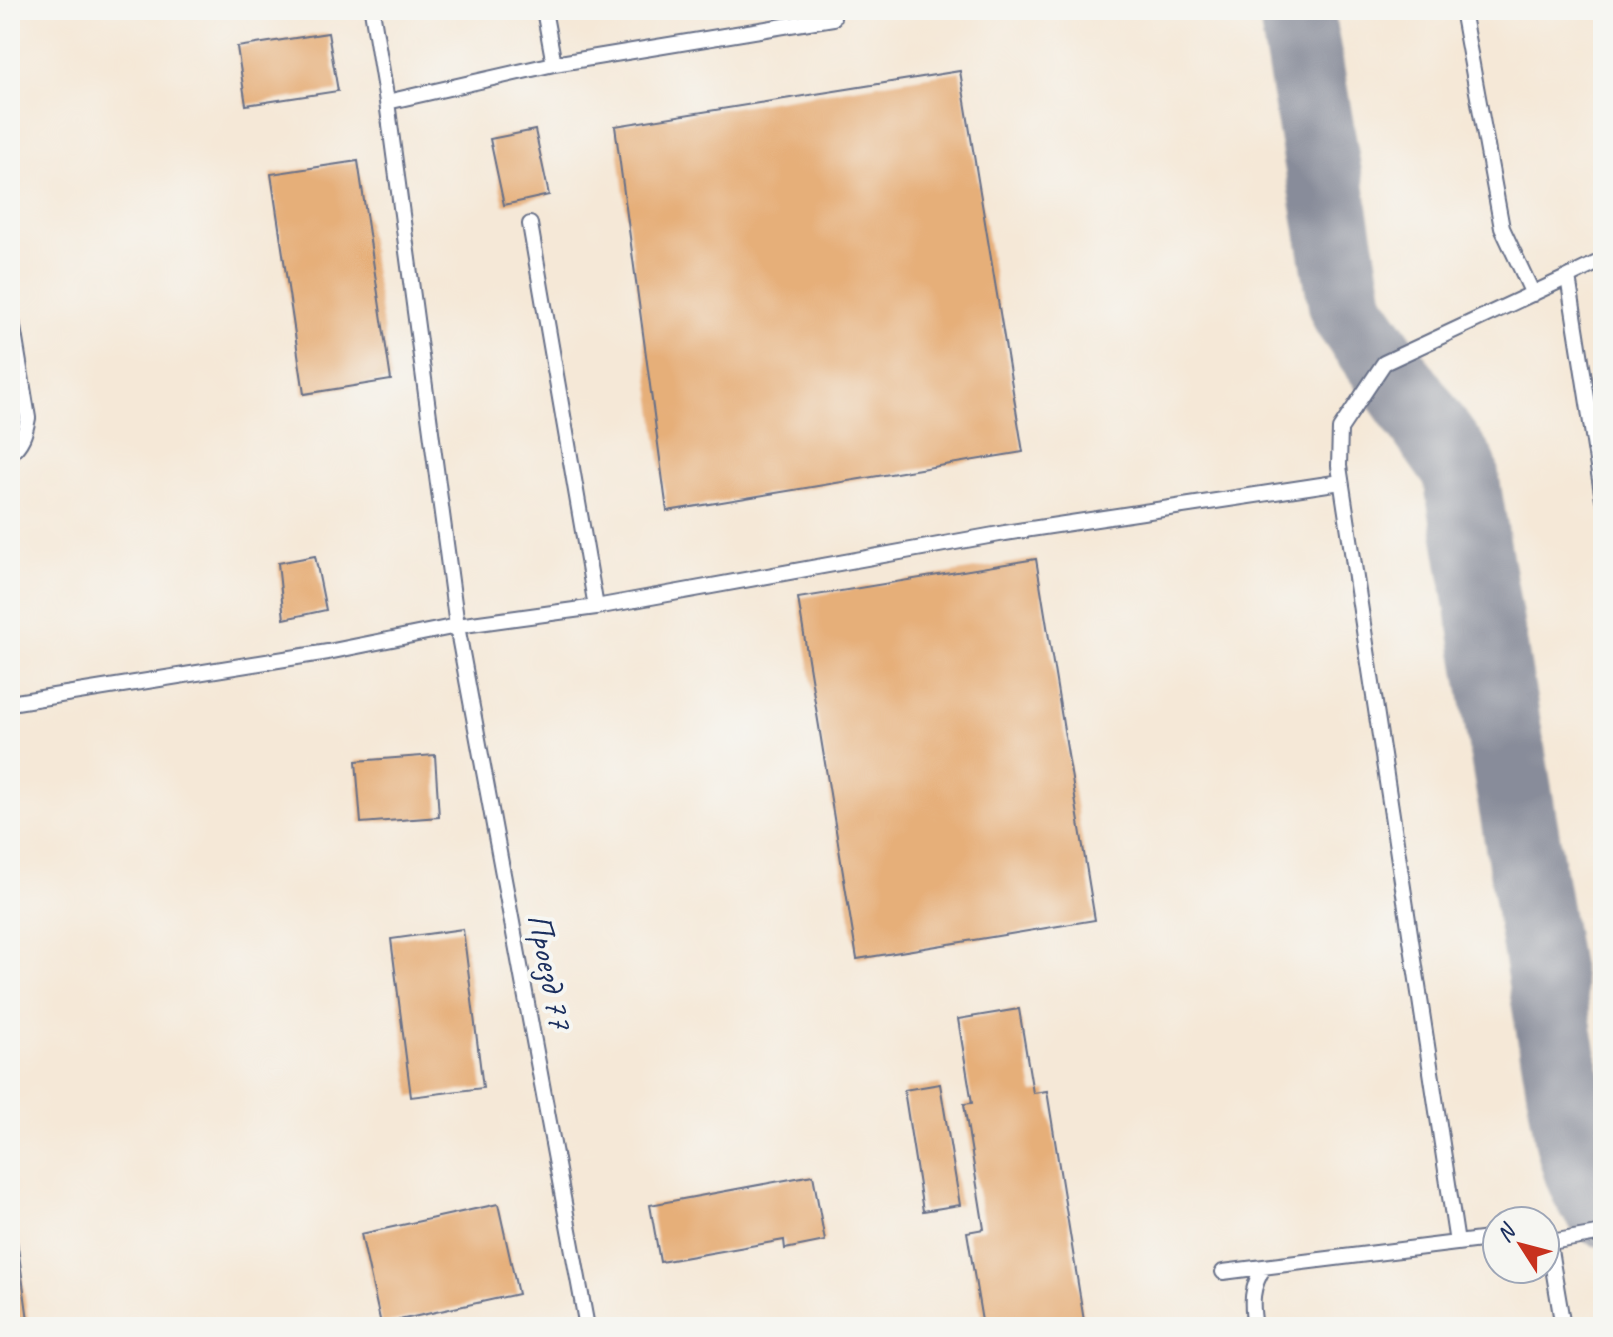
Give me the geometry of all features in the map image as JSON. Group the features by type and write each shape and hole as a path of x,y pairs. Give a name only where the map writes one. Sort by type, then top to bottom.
{"lane":[{"name":"Проезд 77","path":"372,10 457,626 587,1327"},
{"path":"544,10 554,64"},
{"path":"1462,10 1502,228 1533,294"},
{"path":"387,102 554,64 833,18"},
{"path":"530,224 596,607"},
{"path":"1457,1243 1341,482 1340,429 1384,363 1603,260"},
{"path":"1568,277 1603,499"},
{"path":"10,309 28,418 20,446 10,454"},
{"path":"10,703 328,652 457,626 596,607 1005,533 1341,482"},
{"path":"1561,1241 1603,1233"},
{"path":"1223,1272 1481,1240"},
{"path":"1255,1327 1251,1306 1254,1282 1264,1267"},
{"path":"1555,1285 1563,1327"}],"building":[{"path":"328,33 338,91 246,105 237,47"},
{"path":"960,71 1023,452 667,511 615,126"},
{"path":"535,130 549,195 504,205 490,139"},
{"path":"358,161 391,380 304,394 271,174"},
{"path":"315,556 326,610 284,619 278,563"},
{"path":"1036,559 1095,920 857,959 798,598"},
{"path":"435,755 439,817 361,823 356,761"},
{"path":"463,929 483,1088 411,1097 391,939"},
{"path":"1019,1009 1033,1093 1047,1091 1085,1327 983,1327 967,1232 984,1229 964,1104 972,1103 958,1019"},
{"path":"940,1084 960,1205 923,1211 904,1090"},
{"path":"813,1175 825,1241 785,1249 784,1240 660,1262 650,1205"},
{"path":"12,1204 29,1327 10,1327"},
{"path":"498,1204 518,1294 381,1324 361,1234"}],"taxiway":[{"path":"1296,10 1346,304 1350,315 1460,470 1572,1136 1587,1184 1603,1209"}]}
